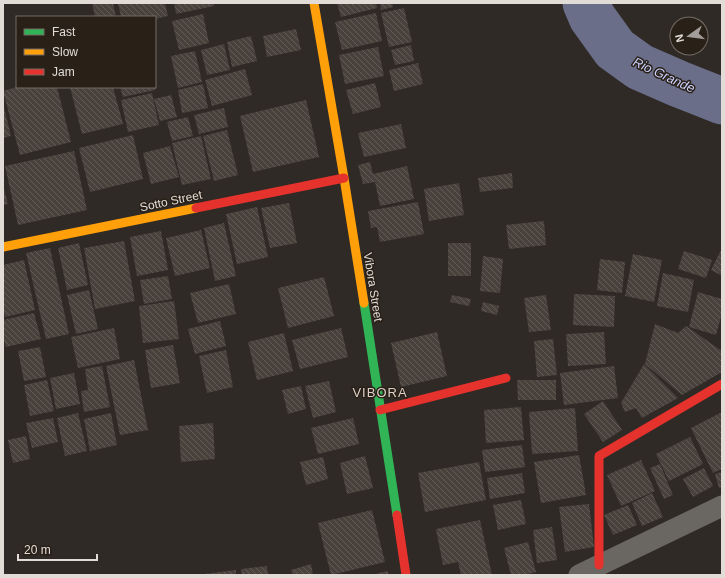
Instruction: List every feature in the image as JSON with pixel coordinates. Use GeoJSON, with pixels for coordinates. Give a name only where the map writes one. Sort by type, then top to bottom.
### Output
{"type":"FeatureCollection","features":[{"type":"Feature","properties":{"kind":"street","name":"Vibora Street"},"geometry":{"type":"LineString","coordinates":[[314,3],[344,178],[406,575]]}},
{"type":"Feature","properties":{"kind":"street","name":"Sotto Street"},"geometry":{"type":"LineString","coordinates":[[3,247],[344,178]]}},
{"type":"Feature","properties":{"kind":"street"},"geometry":{"type":"LineString","coordinates":[[380,410],[506,378]]}},
{"type":"Feature","properties":{"kind":"street"},"geometry":{"type":"LineString","coordinates":[[599,565],[599,456],[722,384]]}},
{"type":"Feature","properties":{"kind":"street"},"geometry":{"type":"LineString","coordinates":[[579,575],[722,506]]}},
{"type":"Feature","properties":{"kind":"building"},"geometry":{"type":"Polygon","coordinates":[[[92,3],[113,3],[116,16],[95,16],[92,3]]]}},
{"type":"Feature","properties":{"kind":"building"},"geometry":{"type":"Polygon","coordinates":[[[118,3],[165,3],[168,16],[156,19],[156,16],[121,16],[118,3]]]}},
{"type":"Feature","properties":{"kind":"building"},"geometry":{"type":"Polygon","coordinates":[[[174,3],[214,3],[214,6],[176,14],[174,3]]]}},
{"type":"Feature","properties":{"kind":"building"},"geometry":{"type":"Polygon","coordinates":[[[337,3],[376,3],[377,8],[341,17],[337,3]]]}},
{"type":"Feature","properties":{"kind":"building"},"geometry":{"type":"Polygon","coordinates":[[[380,3],[392,3],[393,7],[381,10],[380,3]]]}},
{"type":"Feature","properties":{"kind":"building"},"geometry":{"type":"Polygon","coordinates":[[[404,8],[412,42],[389,47],[381,13],[404,8]]]}},
{"type":"Feature","properties":{"kind":"building"},"geometry":{"type":"Polygon","coordinates":[[[376,13],[382,41],[342,50],[335,22],[376,13]]]}},
{"type":"Feature","properties":{"kind":"building"},"geometry":{"type":"Polygon","coordinates":[[[203,14],[209,43],[179,50],[172,21],[203,14]]]}},
{"type":"Feature","properties":{"kind":"building"},"geometry":{"type":"Polygon","coordinates":[[[296,29],[301,50],[267,57],[263,36],[296,29]]]}},
{"type":"Feature","properties":{"kind":"building"},"geometry":{"type":"Polygon","coordinates":[[[251,36],[257,61],[232,67],[227,42],[251,36]]]}},
{"type":"Feature","properties":{"kind":"building"},"geometry":{"type":"Polygon","coordinates":[[[224,44],[230,70],[207,75],[201,50],[224,44]]]}},
{"type":"Feature","properties":{"kind":"building"},"geometry":{"type":"Polygon","coordinates":[[[411,45],[414,61],[395,65],[391,50],[411,45]]]}},
{"type":"Feature","properties":{"kind":"building"},"geometry":{"type":"Polygon","coordinates":[[[378,47],[384,76],[345,84],[339,55],[378,47]]]}},
{"type":"Feature","properties":{"kind":"building"},"geometry":{"type":"Polygon","coordinates":[[[195,51],[202,82],[178,88],[171,56],[195,51]]]}},
{"type":"Feature","properties":{"kind":"building"},"geometry":{"type":"Polygon","coordinates":[[[418,63],[423,84],[394,91],[389,70],[418,63]]]}},
{"type":"Feature","properties":{"kind":"building"},"geometry":{"type":"Polygon","coordinates":[[[245,69],[252,95],[212,106],[205,80],[245,69]]]}},
{"type":"Feature","properties":{"kind":"building"},"geometry":{"type":"Polygon","coordinates":[[[375,83],[381,107],[353,114],[346,90],[375,83]]]}},
{"type":"Feature","properties":{"kind":"building"},"geometry":{"type":"Polygon","coordinates":[[[203,84],[208,108],[182,113],[178,90],[203,84]]]}},
{"type":"Feature","properties":{"kind":"building"},"geometry":{"type":"Polygon","coordinates":[[[16,87],[57,88],[71,142],[20,155],[3,91],[16,87]]]}},
{"type":"Feature","properties":{"kind":"building"},"geometry":{"type":"Polygon","coordinates":[[[70,88],[113,88],[123,124],[82,134],[70,88]]]}},
{"type":"Feature","properties":{"kind":"building"},"geometry":{"type":"Polygon","coordinates":[[[120,88],[155,88],[155,90],[123,97],[120,88]]]}},
{"type":"Feature","properties":{"kind":"building"},"geometry":{"type":"Polygon","coordinates":[[[152,93],[159,125],[128,132],[121,100],[152,93]]]}},
{"type":"Feature","properties":{"kind":"building"},"geometry":{"type":"Polygon","coordinates":[[[171,95],[177,117],[160,121],[154,99],[171,95]]]}},
{"type":"Feature","properties":{"kind":"building"},"geometry":{"type":"Polygon","coordinates":[[[306,100],[319,157],[253,172],[240,116],[306,100]]]}},
{"type":"Feature","properties":{"kind":"building"},"geometry":{"type":"Polygon","coordinates":[[[3,103],[11,136],[3,138],[3,103]]]}},
{"type":"Feature","properties":{"kind":"building"},"geometry":{"type":"Polygon","coordinates":[[[224,108],[228,127],[199,134],[194,115],[224,108]]]}},
{"type":"Feature","properties":{"kind":"building"},"geometry":{"type":"Polygon","coordinates":[[[188,117],[193,136],[172,141],[167,122],[188,117]]]}},
{"type":"Feature","properties":{"kind":"building"},"geometry":{"type":"Polygon","coordinates":[[[401,124],[406,148],[364,157],[358,133],[401,124]]]}},
{"type":"Feature","properties":{"kind":"building"},"geometry":{"type":"Polygon","coordinates":[[[227,130],[238,175],[214,181],[203,136],[227,130]]]}},
{"type":"Feature","properties":{"kind":"building"},"geometry":{"type":"Polygon","coordinates":[[[133,135],[143,179],[90,192],[79,148],[133,135]]]}},
{"type":"Feature","properties":{"kind":"building"},"geometry":{"type":"Polygon","coordinates":[[[201,136],[211,179],[182,185],[172,143],[201,136]]]}},
{"type":"Feature","properties":{"kind":"building"},"geometry":{"type":"Polygon","coordinates":[[[170,146],[179,177],[151,184],[143,153],[170,146]]]}},
{"type":"Feature","properties":{"kind":"building"},"geometry":{"type":"Polygon","coordinates":[[[74,151],[87,210],[18,225],[5,166],[74,151]]]}},
{"type":"Feature","properties":{"kind":"building"},"geometry":{"type":"Polygon","coordinates":[[[370,162],[373,174],[407,166],[414,199],[380,206],[375,182],[363,184],[358,165],[370,162]]]}},
{"type":"Feature","properties":{"kind":"building"},"geometry":{"type":"Polygon","coordinates":[[[512,173],[513,188],[480,192],[478,178],[512,173]]]}},
{"type":"Feature","properties":{"kind":"building"},"geometry":{"type":"Polygon","coordinates":[[[459,183],[464,215],[429,221],[424,189],[459,183]]]}},
{"type":"Feature","properties":{"kind":"building"},"geometry":{"type":"Polygon","coordinates":[[[3,185],[8,204],[3,205],[3,185]]]}},
{"type":"Feature","properties":{"kind":"building"},"geometry":{"type":"Polygon","coordinates":[[[418,202],[424,234],[380,242],[377,227],[371,228],[368,211],[418,202]]]}},
{"type":"Feature","properties":{"kind":"building"},"geometry":{"type":"Polygon","coordinates":[[[289,203],[297,243],[270,248],[261,208],[289,203]]]}},
{"type":"Feature","properties":{"kind":"building"},"geometry":{"type":"Polygon","coordinates":[[[257,207],[268,257],[237,264],[226,214],[257,207]]]}},
{"type":"Feature","properties":{"kind":"building"},"geometry":{"type":"Polygon","coordinates":[[[544,221],[546,245],[509,249],[506,225],[544,221]]]}},
{"type":"Feature","properties":{"kind":"building"},"geometry":{"type":"Polygon","coordinates":[[[224,223],[236,276],[215,281],[204,228],[224,223]]]}},
{"type":"Feature","properties":{"kind":"building"},"geometry":{"type":"Polygon","coordinates":[[[201,230],[210,268],[175,276],[166,238],[201,230]]]}},
{"type":"Feature","properties":{"kind":"building"},"geometry":{"type":"Polygon","coordinates":[[[161,231],[168,270],[137,276],[130,237],[161,231]]]}},
{"type":"Feature","properties":{"kind":"building"},"geometry":{"type":"Polygon","coordinates":[[[124,241],[135,301],[95,309],[84,248],[124,241]]]}},
{"type":"Feature","properties":{"kind":"building"},"geometry":{"type":"Polygon","coordinates":[[[79,243],[88,285],[67,290],[58,248],[79,243]]]}},
{"type":"Feature","properties":{"kind":"building"},"geometry":{"type":"Polygon","coordinates":[[[448,243],[471,243],[471,276],[448,276],[448,243]]]}},
{"type":"Feature","properties":{"kind":"building"},"geometry":{"type":"Polygon","coordinates":[[[50,248],[69,334],[46,339],[26,253],[50,248]]]}},
{"type":"Feature","properties":{"kind":"building"},"geometry":{"type":"Polygon","coordinates":[[[722,248],[722,276],[711,270],[722,248]]]}},
{"type":"Feature","properties":{"kind":"building"},"geometry":{"type":"Polygon","coordinates":[[[684,251],[712,260],[706,278],[678,269],[684,251]]]}},
{"type":"Feature","properties":{"kind":"building"},"geometry":{"type":"Polygon","coordinates":[[[633,254],[662,260],[654,302],[625,296],[633,254]]]}},
{"type":"Feature","properties":{"kind":"building"},"geometry":{"type":"Polygon","coordinates":[[[483,256],[503,259],[500,293],[480,291],[483,256]]]}},
{"type":"Feature","properties":{"kind":"building"},"geometry":{"type":"Polygon","coordinates":[[[600,259],[625,262],[622,293],[597,290],[600,259]]]}},
{"type":"Feature","properties":{"kind":"building"},"geometry":{"type":"Polygon","coordinates":[[[24,260],[35,310],[5,317],[3,308],[3,265],[24,260]]]}},
{"type":"Feature","properties":{"kind":"building"},"geometry":{"type":"Polygon","coordinates":[[[663,273],[694,280],[688,312],[657,306],[663,273]]]}},
{"type":"Feature","properties":{"kind":"building"},"geometry":{"type":"Polygon","coordinates":[[[168,276],[172,299],[144,304],[140,280],[168,276]]]}},
{"type":"Feature","properties":{"kind":"building"},"geometry":{"type":"Polygon","coordinates":[[[324,277],[334,316],[288,328],[278,288],[324,277]]]}},
{"type":"Feature","properties":{"kind":"building"},"geometry":{"type":"Polygon","coordinates":[[[229,284],[236,314],[198,323],[190,293],[229,284]]]}},
{"type":"Feature","properties":{"kind":"building"},"geometry":{"type":"Polygon","coordinates":[[[89,290],[98,329],[76,334],[67,295],[89,290]]]}},
{"type":"Feature","properties":{"kind":"building"},"geometry":{"type":"Polygon","coordinates":[[[698,292],[722,299],[722,313],[716,335],[689,327],[698,292]]]}},
{"type":"Feature","properties":{"kind":"building"},"geometry":{"type":"Polygon","coordinates":[[[574,294],[615,296],[614,327],[573,325],[574,294]]]}},
{"type":"Feature","properties":{"kind":"building"},"geometry":{"type":"Polygon","coordinates":[[[452,295],[471,299],[469,306],[450,302],[452,295]]]}},
{"type":"Feature","properties":{"kind":"building"},"geometry":{"type":"Polygon","coordinates":[[[546,295],[551,330],[529,332],[524,298],[546,295]]]}},
{"type":"Feature","properties":{"kind":"building"},"geometry":{"type":"Polygon","coordinates":[[[174,301],[179,339],[143,343],[139,306],[174,301]]]}},
{"type":"Feature","properties":{"kind":"building"},"geometry":{"type":"Polygon","coordinates":[[[483,302],[499,306],[497,315],[481,311],[483,302]]]}},
{"type":"Feature","properties":{"kind":"building"},"geometry":{"type":"Polygon","coordinates":[[[34,313],[41,339],[6,347],[3,337],[3,320],[34,313]]]}},
{"type":"Feature","properties":{"kind":"building"},"geometry":{"type":"Polygon","coordinates":[[[220,321],[226,346],[195,354],[188,329],[220,321]]]}},
{"type":"Feature","properties":{"kind":"building"},"geometry":{"type":"Polygon","coordinates":[[[655,324],[678,333],[686,326],[722,351],[722,372],[682,395],[645,364],[655,324]]]}},
{"type":"Feature","properties":{"kind":"building"},"geometry":{"type":"Polygon","coordinates":[[[114,328],[120,359],[78,368],[71,337],[114,328]]]}},
{"type":"Feature","properties":{"kind":"building"},"geometry":{"type":"Polygon","coordinates":[[[341,328],[348,357],[300,369],[292,340],[341,328]]]}},
{"type":"Feature","properties":{"kind":"building"},"geometry":{"type":"Polygon","coordinates":[[[437,332],[447,376],[401,387],[391,343],[437,332]]]}},
{"type":"Feature","properties":{"kind":"building"},"geometry":{"type":"Polygon","coordinates":[[[604,332],[606,364],[568,366],[566,334],[604,332]]]}},
{"type":"Feature","properties":{"kind":"building"},"geometry":{"type":"Polygon","coordinates":[[[284,333],[293,371],[257,380],[248,342],[284,333]]]}},
{"type":"Feature","properties":{"kind":"building"},"geometry":{"type":"Polygon","coordinates":[[[553,339],[557,375],[537,377],[534,341],[553,339]]]}},
{"type":"Feature","properties":{"kind":"building"},"geometry":{"type":"Polygon","coordinates":[[[173,345],[180,383],[151,388],[145,350],[173,345]]]}},
{"type":"Feature","properties":{"kind":"building"},"geometry":{"type":"Polygon","coordinates":[[[40,347],[46,377],[24,381],[18,351],[40,347]]]}},
{"type":"Feature","properties":{"kind":"building"},"geometry":{"type":"Polygon","coordinates":[[[226,350],[233,387],[207,393],[199,356],[226,350]]]}},
{"type":"Feature","properties":{"kind":"building"},"geometry":{"type":"Polygon","coordinates":[[[134,360],[148,430],[120,435],[106,366],[134,360]]]}},
{"type":"Feature","properties":{"kind":"building"},"geometry":{"type":"Polygon","coordinates":[[[644,364],[678,398],[642,418],[636,408],[625,412],[621,403],[644,364]]]}},
{"type":"Feature","properties":{"kind":"building"},"geometry":{"type":"Polygon","coordinates":[[[102,366],[110,407],[84,412],[81,391],[88,390],[85,369],[102,366]]]}},
{"type":"Feature","properties":{"kind":"building"},"geometry":{"type":"Polygon","coordinates":[[[614,366],[618,398],[564,405],[560,373],[614,366]]]}},
{"type":"Feature","properties":{"kind":"building"},"geometry":{"type":"Polygon","coordinates":[[[74,373],[80,404],[56,409],[50,378],[74,373]]]}},
{"type":"Feature","properties":{"kind":"building"},"geometry":{"type":"Polygon","coordinates":[[[47,380],[54,411],[30,416],[24,385],[47,380]]]}},
{"type":"Feature","properties":{"kind":"building"},"geometry":{"type":"Polygon","coordinates":[[[517,380],[556,380],[556,400],[518,400],[517,380]]]}},
{"type":"Feature","properties":{"kind":"building"},"geometry":{"type":"Polygon","coordinates":[[[329,381],[336,412],[313,418],[305,386],[329,381]]]}},
{"type":"Feature","properties":{"kind":"building"},"geometry":{"type":"Polygon","coordinates":[[[301,386],[306,409],[288,414],[282,390],[301,386]]]}},
{"type":"Feature","properties":{"kind":"building"},"geometry":{"type":"Polygon","coordinates":[[[603,401],[622,430],[603,442],[584,414],[603,401]]]}},
{"type":"Feature","properties":{"kind":"building"},"geometry":{"type":"Polygon","coordinates":[[[521,407],[524,440],[486,443],[484,410],[521,407]]]}},
{"type":"Feature","properties":{"kind":"building"},"geometry":{"type":"Polygon","coordinates":[[[575,408],[578,451],[532,454],[529,412],[575,408]]]}},
{"type":"Feature","properties":{"kind":"building"},"geometry":{"type":"Polygon","coordinates":[[[722,412],[722,469],[713,473],[691,428],[722,412]]]}},
{"type":"Feature","properties":{"kind":"building"},"geometry":{"type":"Polygon","coordinates":[[[78,413],[87,451],[65,456],[57,418],[78,413]]]}},
{"type":"Feature","properties":{"kind":"building"},"geometry":{"type":"Polygon","coordinates":[[[111,413],[117,445],[90,451],[84,419],[111,413]]]}},
{"type":"Feature","properties":{"kind":"building"},"geometry":{"type":"Polygon","coordinates":[[[53,418],[58,442],[32,448],[26,423],[53,418]]]}},
{"type":"Feature","properties":{"kind":"building"},"geometry":{"type":"Polygon","coordinates":[[[353,418],[359,444],[318,454],[311,428],[353,418]]]}},
{"type":"Feature","properties":{"kind":"building"},"geometry":{"type":"Polygon","coordinates":[[[213,423],[215,459],[181,462],[179,426],[213,423]]]}},
{"type":"Feature","properties":{"kind":"building"},"geometry":{"type":"Polygon","coordinates":[[[26,436],[30,459],[13,463],[8,440],[26,436]]]}},
{"type":"Feature","properties":{"kind":"building"},"geometry":{"type":"Polygon","coordinates":[[[690,437],[703,464],[669,481],[656,454],[690,437]]]}},
{"type":"Feature","properties":{"kind":"building"},"geometry":{"type":"Polygon","coordinates":[[[522,445],[525,467],[485,472],[482,450],[522,445]]]}},
{"type":"Feature","properties":{"kind":"building"},"geometry":{"type":"Polygon","coordinates":[[[579,455],[586,495],[541,503],[534,462],[579,455]]]}},
{"type":"Feature","properties":{"kind":"building"},"geometry":{"type":"Polygon","coordinates":[[[365,456],[373,488],[347,494],[340,463],[365,456]]]}},
{"type":"Feature","properties":{"kind":"building"},"geometry":{"type":"Polygon","coordinates":[[[323,457],[328,479],[306,485],[300,462],[323,457]]]}},
{"type":"Feature","properties":{"kind":"building"},"geometry":{"type":"Polygon","coordinates":[[[641,460],[655,491],[621,506],[607,475],[641,460]]]}},
{"type":"Feature","properties":{"kind":"building"},"geometry":{"type":"Polygon","coordinates":[[[479,462],[486,500],[425,512],[418,473],[479,462]]]}},
{"type":"Feature","properties":{"kind":"building"},"geometry":{"type":"Polygon","coordinates":[[[660,464],[673,495],[664,499],[650,468],[660,464]]]}},
{"type":"Feature","properties":{"kind":"building"},"geometry":{"type":"Polygon","coordinates":[[[704,468],[713,486],[693,497],[683,479],[704,468]]]}},
{"type":"Feature","properties":{"kind":"building"},"geometry":{"type":"Polygon","coordinates":[[[722,472],[722,487],[719,488],[715,474],[722,472]]]}},
{"type":"Feature","properties":{"kind":"building"},"geometry":{"type":"Polygon","coordinates":[[[522,473],[525,493],[490,499],[487,478],[522,473]]]}},
{"type":"Feature","properties":{"kind":"building"},"geometry":{"type":"Polygon","coordinates":[[[652,493],[663,517],[642,526],[632,503],[652,493]]]}},
{"type":"Feature","properties":{"kind":"building"},"geometry":{"type":"Polygon","coordinates":[[[521,500],[526,524],[498,530],[493,505],[521,500]]]}},
{"type":"Feature","properties":{"kind":"building"},"geometry":{"type":"Polygon","coordinates":[[[589,504],[594,547],[565,552],[559,507],[589,504]]]}},
{"type":"Feature","properties":{"kind":"building"},"geometry":{"type":"Polygon","coordinates":[[[628,505],[637,525],[613,535],[604,515],[628,505]]]}},
{"type":"Feature","properties":{"kind":"building"},"geometry":{"type":"Polygon","coordinates":[[[372,510],[385,562],[331,575],[318,523],[372,510]]]}},
{"type":"Feature","properties":{"kind":"building"},"geometry":{"type":"Polygon","coordinates":[[[480,520],[492,575],[461,575],[458,562],[443,565],[436,529],[480,520]]]}},
{"type":"Feature","properties":{"kind":"building"},"geometry":{"type":"Polygon","coordinates":[[[552,527],[557,560],[537,563],[533,530],[552,527]]]}},
{"type":"Feature","properties":{"kind":"building"},"geometry":{"type":"Polygon","coordinates":[[[528,542],[536,572],[524,575],[511,575],[504,548],[528,542]]]}},
{"type":"Feature","properties":{"kind":"building"},"geometry":{"type":"Polygon","coordinates":[[[311,564],[313,575],[293,575],[291,570],[311,564]]]}},
{"type":"Feature","properties":{"kind":"building"},"geometry":{"type":"Polygon","coordinates":[[[267,566],[268,575],[242,575],[241,569],[267,566]]]}},
{"type":"Feature","properties":{"kind":"building"},"geometry":{"type":"Polygon","coordinates":[[[236,570],[236,575],[204,574],[236,570]]]}},
{"type":"Feature","properties":{"kind":"building"},"geometry":{"type":"Polygon","coordinates":[[[388,571],[388,575],[375,575],[375,574],[388,571]]]}},
{"type":"Feature","properties":{"kind":"waterway","name":"Rio Grande"},"geometry":{"type":"LineString","coordinates":[[586,3],[592,17],[615,49],[640,67],[722,101]]}},
{"type":"Feature","properties":{"kind":"traffic: fast"},"geometry":{"type":"LineString","coordinates":[[364,303],[397,515]]}},
{"type":"Feature","properties":{"kind":"traffic: slow"},"geometry":{"type":"LineString","coordinates":[[314,3],[364,303]]}},
{"type":"Feature","properties":{"kind":"traffic: slow"},"geometry":{"type":"LineString","coordinates":[[3,247],[196,208]]}},
{"type":"Feature","properties":{"kind":"traffic: jam"},"geometry":{"type":"LineString","coordinates":[[196,208],[344,178]]}},
{"type":"Feature","properties":{"kind":"traffic: jam"},"geometry":{"type":"LineString","coordinates":[[380,410],[506,378]]}},
{"type":"Feature","properties":{"kind":"traffic: jam"},"geometry":{"type":"LineString","coordinates":[[599,565],[599,456],[722,384]]}},
{"type":"Feature","properties":{"kind":"traffic: jam"},"geometry":{"type":"LineString","coordinates":[[397,515],[406,575]]}},
{"type":"Feature","properties":{"kind":"district","name":"VIBORA"},"geometry":{"type":"Point","coordinates":[380,392]}}]}
